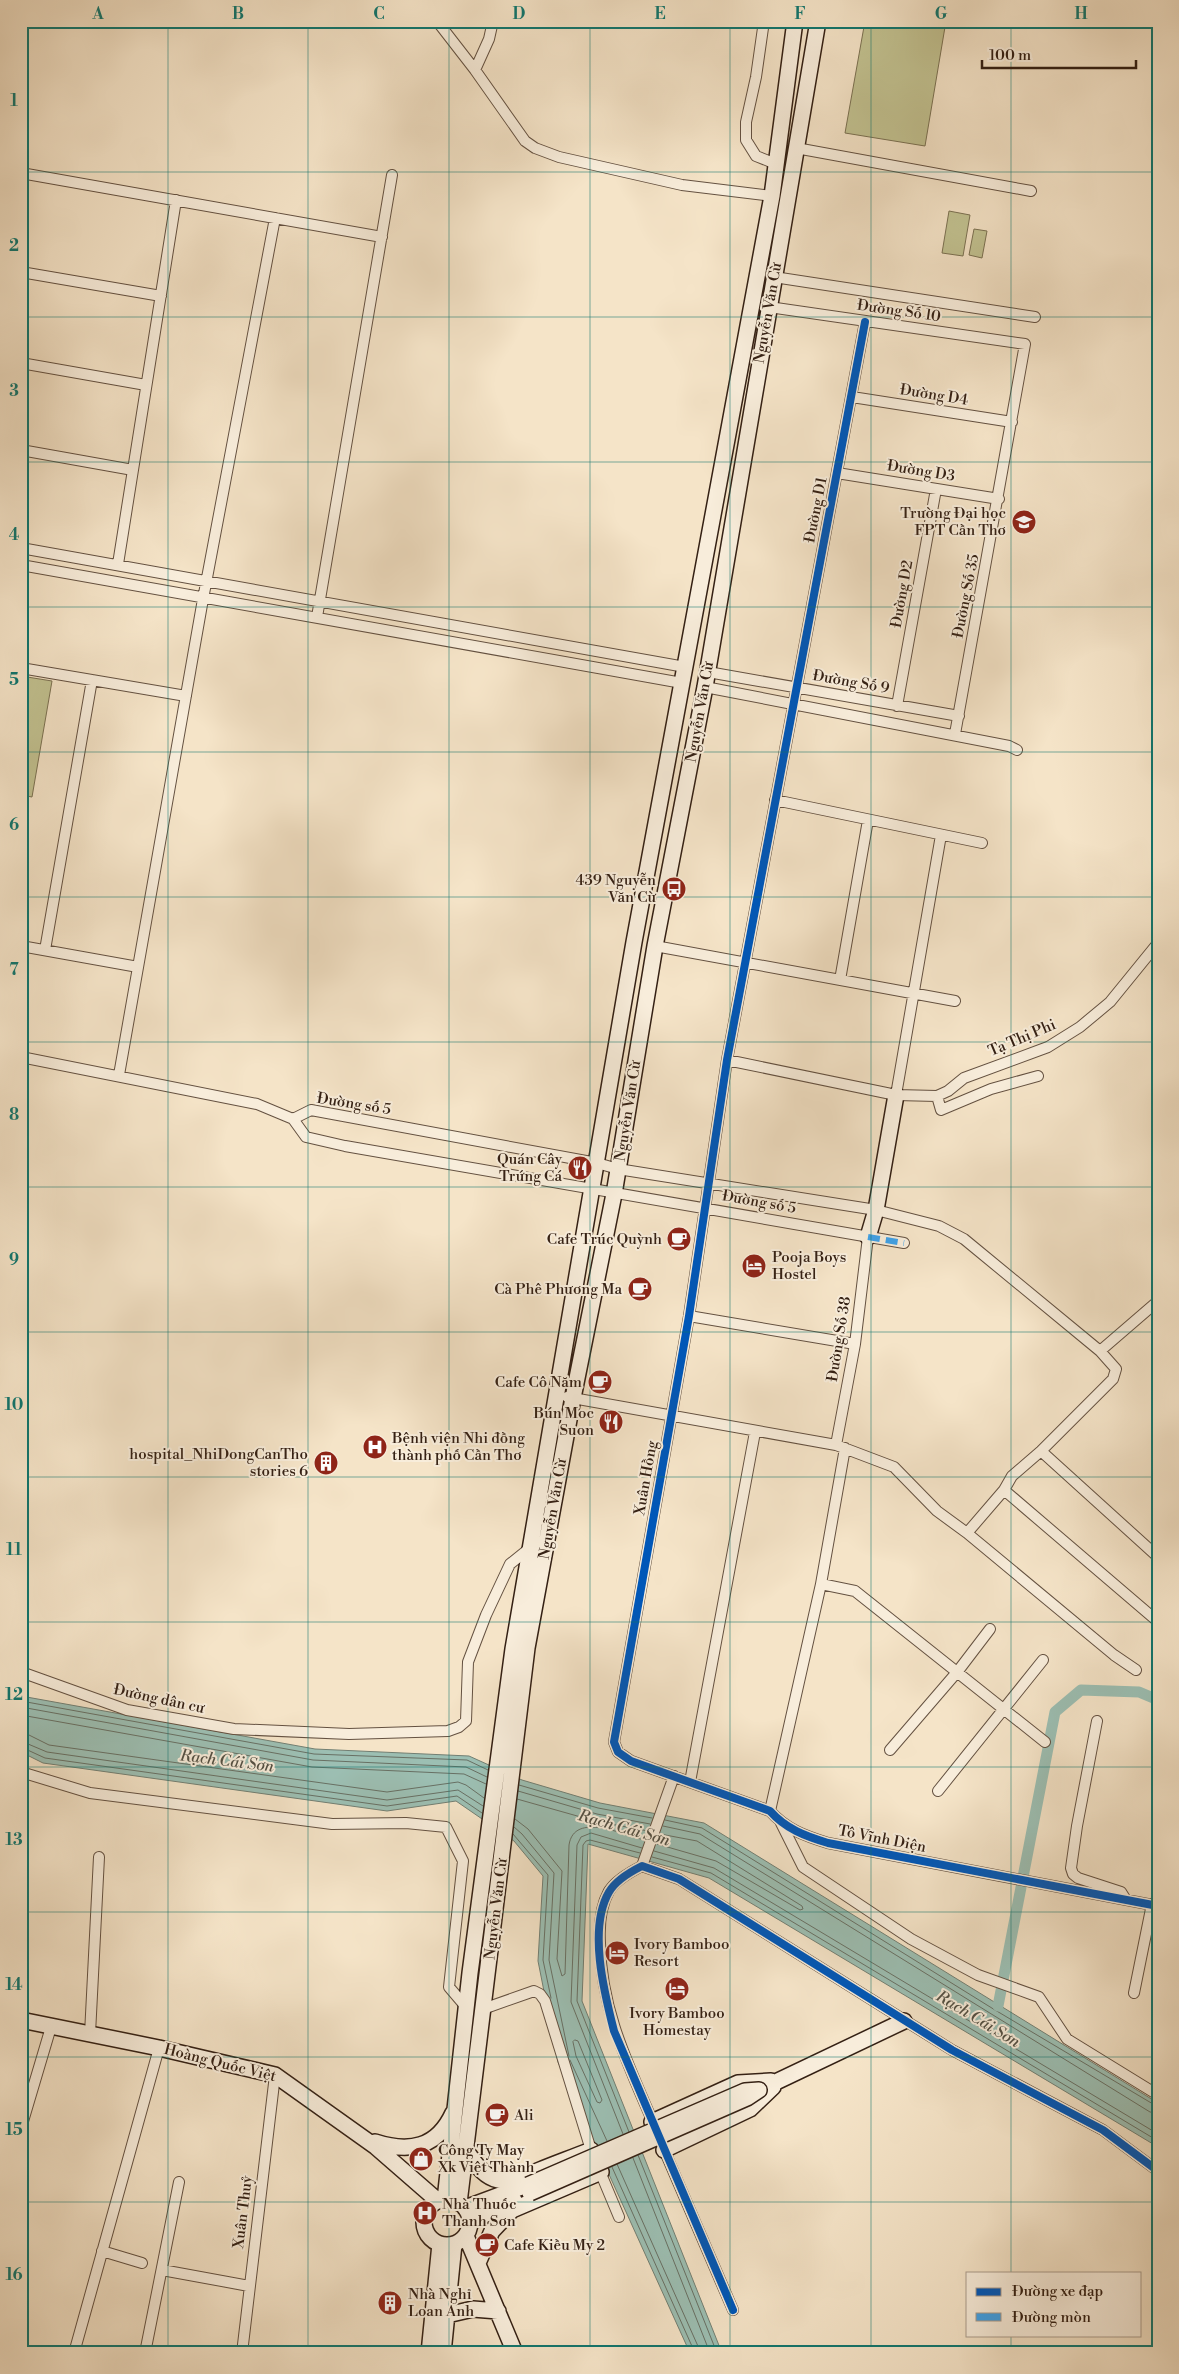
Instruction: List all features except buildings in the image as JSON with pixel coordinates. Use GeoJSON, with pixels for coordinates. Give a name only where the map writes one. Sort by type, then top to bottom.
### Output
{"type":"FeatureCollection","features":[{"type":"Feature","properties":{"kind":"main road","name":"Nguyễn Văn Cừ"},"geometry":{"type":"LineString","coordinates":[[443,2353],[455,2220],[455,2107],[470,1973],[520,1648],[614,1194],[656,946],[708,672],[818,21]]}},
{"type":"Feature","properties":{"kind":"main road","name":"Nguyễn Văn Cừ"},"geometry":{"type":"LineString","coordinates":[[429,2353],[455,2220],[466,2150],[488,1974],[530,1548],[634,942],[772,196],[795,22]]}},
{"type":"Feature","properties":{"kind":"main road"},"geometry":{"type":"LineString","coordinates":[[752,305],[769,307]]}},
{"type":"Feature","properties":{"kind":"main road"},"geometry":{"type":"LineString","coordinates":[[685,667],[708,672]]}},
{"type":"Feature","properties":{"kind":"main road"},"geometry":{"type":"LineString","coordinates":[[682,683],[705,687]]}},
{"type":"Feature","properties":{"kind":"main road"},"geometry":{"type":"LineString","coordinates":[[634,942],[656,946]]}},
{"type":"Feature","properties":{"kind":"main road"},"geometry":{"type":"LineString","coordinates":[[868,1238],[876,1210],[896,1095]]}},
{"type":"Feature","properties":{"kind":"main road","name":"Hoàng Quốc Việt"},"geometry":{"type":"LineString","coordinates":[[21,2020],[160,2048],[275,2075],[364,2138],[455,2220],[478,2263],[515,2353]]}},
{"type":"Feature","properties":{"kind":"main road"},"geometry":{"type":"LineString","coordinates":[[455,2220],[529,2189],[745,2091],[759,2090],[904,2021]]}},
{"type":"Feature","properties":{"kind":"main road"},"geometry":{"type":"LineString","coordinates":[[652,2122],[738,2083],[780,2080]]}},
{"type":"Feature","properties":{"kind":"main road"},"geometry":{"type":"LineString","coordinates":[[664,2150],[750,2109],[780,2080]]}},
{"type":"Feature","properties":{"kind":"main road"},"geometry":{"type":"LineString","coordinates":[[364,2138],[393,2148],[414,2148],[434,2139],[450,2120],[455,2107]]}},
{"type":"Feature","properties":{"kind":"main road"},"geometry":{"type":"LineString","coordinates":[[466,2150],[480,2171],[495,2180],[511,2182],[591,2150]]}},
{"type":"Feature","properties":{"kind":"main road"},"geometry":{"type":"LineString","coordinates":[[478,2263],[492,2231],[505,2215],[512,2210],[601,2172]]}},
{"type":"Feature","properties":{"kind":"main road"},"geometry":{"type":"LineString","coordinates":[[447,2315],[473,2309],[498,2311]]}},
{"type":"Feature","properties":{"kind":"street"},"geometry":{"type":"LineString","coordinates":[[437,21],[475,70],[525,141],[543,152],[682,185],[772,196]]}},
{"type":"Feature","properties":{"kind":"street"},"geometry":{"type":"LineString","coordinates":[[475,70],[487,45],[493,21]]}},
{"type":"Feature","properties":{"kind":"street"},"geometry":{"type":"LineString","coordinates":[[764,21],[756,77],[746,122],[746,140],[756,156],[776,164]]}},
{"type":"Feature","properties":{"kind":"street"},"geometry":{"type":"LineString","coordinates":[[796,148],[1031,191]]}},
{"type":"Feature","properties":{"kind":"street"},"geometry":{"type":"LineString","coordinates":[[21,173],[382,237]]}},
{"type":"Feature","properties":{"kind":"street"},"geometry":{"type":"LineString","coordinates":[[317,617],[392,175]]}},
{"type":"Feature","properties":{"kind":"street"},"geometry":{"type":"LineString","coordinates":[[118,564],[176,200]]}},
{"type":"Feature","properties":{"kind":"street"},"geometry":{"type":"LineString","coordinates":[[120,1075],[206,581],[275,218]]}},
{"type":"Feature","properties":{"kind":"street"},"geometry":{"type":"LineString","coordinates":[[21,272],[161,296]]}},
{"type":"Feature","properties":{"kind":"street"},"geometry":{"type":"LineString","coordinates":[[774,277],[1035,317]]}},
{"type":"Feature","properties":{"kind":"street","name":"Đường Số 10"},"geometry":{"type":"LineString","coordinates":[[769,307],[1026,344]]}},
{"type":"Feature","properties":{"kind":"street","name":"Đường D1"},"geometry":{"type":"LineString","coordinates":[[746,963],[795,687],[865,322]]}},
{"type":"Feature","properties":{"kind":"street","name":"Đường Số 35"},"geometry":{"type":"LineString","coordinates":[[956,734],[1026,344]]}},
{"type":"Feature","properties":{"kind":"street"},"geometry":{"type":"LineString","coordinates":[[21,363],[146,385]]}},
{"type":"Feature","properties":{"kind":"street","name":"Đường D4"},"geometry":{"type":"LineString","coordinates":[[852,397],[1012,422]]}},
{"type":"Feature","properties":{"kind":"street"},"geometry":{"type":"LineString","coordinates":[[21,450],[133,470]]}},
{"type":"Feature","properties":{"kind":"street","name":"Đường D3"},"geometry":{"type":"LineString","coordinates":[[837,472],[999,499]]}},
{"type":"Feature","properties":{"kind":"street","name":"Đường D2"},"geometry":{"type":"LineString","coordinates":[[898,706],[936,489]]}},
{"type":"Feature","properties":{"kind":"street"},"geometry":{"type":"LineString","coordinates":[[21,548],[685,667]]}},
{"type":"Feature","properties":{"kind":"street"},"geometry":{"type":"LineString","coordinates":[[21,565],[682,683]]}},
{"type":"Feature","properties":{"kind":"street"},"geometry":{"type":"LineString","coordinates":[[21,668],[186,696]]}},
{"type":"Feature","properties":{"kind":"street","name":"Đường Số 9"},"geometry":{"type":"LineString","coordinates":[[708,672],[959,716]]}},
{"type":"Feature","properties":{"kind":"street"},"geometry":{"type":"LineString","coordinates":[[45,950],[92,680]]}},
{"type":"Feature","properties":{"kind":"street"},"geometry":{"type":"LineString","coordinates":[[705,687],[956,734],[1009,746],[1017,750]]}},
{"type":"Feature","properties":{"kind":"street"},"geometry":{"type":"LineString","coordinates":[[775,800],[982,844]]}},
{"type":"Feature","properties":{"kind":"street"},"geometry":{"type":"LineString","coordinates":[[840,980],[868,820]]}},
{"type":"Feature","properties":{"kind":"street"},"geometry":{"type":"LineString","coordinates":[[896,1095],[941,835]]}},
{"type":"Feature","properties":{"kind":"street","name":"Tạ Thị Phi"},"geometry":{"type":"LineString","coordinates":[[937,1096],[948,1092],[964,1078],[1048,1047],[1080,1027],[1110,1002],[1158,944]]}},
{"type":"Feature","properties":{"kind":"street"},"geometry":{"type":"LineString","coordinates":[[21,946],[138,967]]}},
{"type":"Feature","properties":{"kind":"street"},"geometry":{"type":"LineString","coordinates":[[656,946],[955,1001]]}},
{"type":"Feature","properties":{"kind":"street","name":"Xuân Hồng"},"geometry":{"type":"LineString","coordinates":[[618,1752],[614,1742],[689,1316],[727,1060],[746,963]]}},
{"type":"Feature","properties":{"kind":"street"},"geometry":{"type":"LineString","coordinates":[[21,1057],[120,1075],[257,1104],[293,1119]]}},
{"type":"Feature","properties":{"kind":"street"},"geometry":{"type":"LineString","coordinates":[[727,1060],[896,1095],[937,1096],[941,1110],[991,1089],[1038,1076]]}},
{"type":"Feature","properties":{"kind":"street","name":"Đường số 5"},"geometry":{"type":"LineString","coordinates":[[904,1244],[345,1146],[306,1137],[293,1119],[311,1110],[597,1163],[618,1169],[876,1210],[926,1221],[964,1239],[1100,1351],[1113,1365],[1116,1374],[1041,1451]]}},
{"type":"Feature","properties":{"kind":"street","name":"Đường Số 38"},"geometry":{"type":"LineString","coordinates":[[770,1811],[821,1584],[868,1238]]}},
{"type":"Feature","properties":{"kind":"street"},"geometry":{"type":"LineString","coordinates":[[1100,1351],[1158,1301]]}},
{"type":"Feature","properties":{"kind":"street"},"geometry":{"type":"LineString","coordinates":[[689,1316],[855,1344]]}},
{"type":"Feature","properties":{"kind":"street"},"geometry":{"type":"LineString","coordinates":[[556,1396],[840,1447],[894,1468],[937,1511],[967,1533],[1114,1655],[1136,1670]]}},
{"type":"Feature","properties":{"kind":"street"},"geometry":{"type":"LineString","coordinates":[[690,1782],[755,1432]]}},
{"type":"Feature","properties":{"kind":"street"},"geometry":{"type":"LineString","coordinates":[[967,1533],[1004,1490],[1012,1476],[1041,1451],[1158,1557]]}},
{"type":"Feature","properties":{"kind":"street"},"geometry":{"type":"LineString","coordinates":[[1004,1490],[1156,1620]]}},
{"type":"Feature","properties":{"kind":"street","name":"Đường dân cư"},"geometry":{"type":"LineString","coordinates":[[21,1672],[127,1710],[234,1729],[349,1734],[448,1731],[459,1728],[466,1721],[468,1662],[486,1615],[510,1564],[530,1548]]}},
{"type":"Feature","properties":{"kind":"street"},"geometry":{"type":"LineString","coordinates":[[821,1584],[855,1590],[1045,1742]]}},
{"type":"Feature","properties":{"kind":"street"},"geometry":{"type":"LineString","coordinates":[[890,1750],[958,1671],[990,1629]]}},
{"type":"Feature","properties":{"kind":"street"},"geometry":{"type":"LineString","coordinates":[[938,1791],[1043,1660]]}},
{"type":"Feature","properties":{"kind":"street"},"geometry":{"type":"LineString","coordinates":[[1097,1721],[1071,1868],[1073,1874],[1078,1878],[1121,1892],[1126,1900]]}},
{"type":"Feature","properties":{"kind":"street","name":"Tô Vĩnh Diện"},"geometry":{"type":"LineString","coordinates":[[618,1752],[631,1761],[770,1811],[781,1823],[803,1835],[828,1843],[1155,1905]]}},
{"type":"Feature","properties":{"kind":"street"},"geometry":{"type":"LineString","coordinates":[[21,1772],[90,1793],[332,1824],[406,1823],[446,1827],[463,1861],[449,1987],[466,2007]]}},
{"type":"Feature","properties":{"kind":"street"},"geometry":{"type":"LineString","coordinates":[[674,1776],[642,1866],[620,1879],[609,1891],[599,1919],[600,1954],[606,1998],[614,2031],[733,2310]]}},
{"type":"Feature","properties":{"kind":"street"},"geometry":{"type":"LineString","coordinates":[[781,1823],[803,1867],[911,1939],[981,1976],[1039,1997],[1067,2039],[1158,2095]]}},
{"type":"Feature","properties":{"kind":"street"},"geometry":{"type":"LineString","coordinates":[[90,2034],[99,1857]]}},
{"type":"Feature","properties":{"kind":"street"},"geometry":{"type":"LineString","coordinates":[[642,1866],[680,1879],[952,2050],[1103,2130],[1158,2171]]}},
{"type":"Feature","properties":{"kind":"street"},"geometry":{"type":"LineString","coordinates":[[1134,1993],[1155,1905]]}},
{"type":"Feature","properties":{"kind":"street"},"geometry":{"type":"LineString","coordinates":[[483,2009],[534,1991],[540,1994],[545,2001],[591,2150],[619,2217]]}},
{"type":"Feature","properties":{"kind":"street"},"geometry":{"type":"LineString","coordinates":[[21,2128],[51,2027]]}},
{"type":"Feature","properties":{"kind":"street"},"geometry":{"type":"LineString","coordinates":[[74,2353],[160,2048]]}},
{"type":"Feature","properties":{"kind":"street","name":"Xuân Thuỷ"},"geometry":{"type":"LineString","coordinates":[[242,2353],[275,2075]]}},
{"type":"Feature","properties":{"kind":"street"},"geometry":{"type":"LineString","coordinates":[[145,2353],[179,2182]]}},
{"type":"Feature","properties":{"kind":"street"},"geometry":{"type":"LineString","coordinates":[[102,2251],[142,2263]]}},
{"type":"Feature","properties":{"kind":"street"},"geometry":{"type":"LineString","coordinates":[[162,2270],[249,2286]]}},
{"type":"Feature","properties":{"kind":"green space"},"geometry":{"type":"Polygon","coordinates":[[[865,21],[946,21],[925,146],[845,133],[865,21]]]}},
{"type":"Feature","properties":{"kind":"green space"},"geometry":{"type":"Polygon","coordinates":[[[949,211],[970,215],[963,256],[942,253],[949,211]]]}},
{"type":"Feature","properties":{"kind":"green space"},"geometry":{"type":"Polygon","coordinates":[[[974,229],[987,231],[982,258],[969,255],[974,229]]]}},
{"type":"Feature","properties":{"kind":"green space"},"geometry":{"type":"Polygon","coordinates":[[[21,676],[52,681],[32,797],[21,795],[21,676]]]}},
{"type":"Feature","properties":{"kind":"water","name":"Rạch Cái Sơn"},"geometry":{"type":"Polygon","coordinates":[[[21,1696],[315,1749],[469,1756],[522,1780],[600,1803],[704,1823],[1158,2103],[1158,2147],[709,1878],[588,1844],[582,2001],[722,2353],[690,2353],[558,2062],[538,1961],[543,1876],[514,1841],[456,1801],[387,1811],[43,1763],[21,1752],[21,1696]]]}},
{"type":"Feature","properties":{"kind":"waterway"},"geometry":{"type":"LineString","coordinates":[[998,2006],[1055,1712],[1081,1690],[1139,1692],[1158,1700]]}},
{"type":"Feature","properties":{"kind":"marked path"},"geometry":{"type":"LineString","coordinates":[[868,1237],[904,1243]]}},
{"type":"Feature","properties":{"kind":"cycle path"},"geometry":{"type":"LineString","coordinates":[[865,322],[727,1060],[689,1316],[614,1742],[618,1752],[631,1761],[770,1811],[783,1823],[811,1838],[828,1843],[1158,1906]]}},
{"type":"Feature","properties":{"kind":"cycle path"},"geometry":{"type":"LineString","coordinates":[[733,2310],[614,2031],[602,1979],[599,1942],[603,1907],[609,1892],[615,1884],[642,1866],[679,1879],[952,2050],[1103,2130],[1158,2171]]}},
{"type":"Feature","properties":{"kind":"place","name":"Trường Đại học FPT Cần Thơ"},"geometry":{"type":"Point","coordinates":[1024,522]}},
{"type":"Feature","properties":{"kind":"place","name":"439 Nguyễn Văn Cừ"},"geometry":{"type":"Point","coordinates":[674,889]}},
{"type":"Feature","properties":{"kind":"place","name":"Quán Cây Trứng Cá"},"geometry":{"type":"Point","coordinates":[580,1168]}},
{"type":"Feature","properties":{"kind":"place","name":"Cafe Trúc Quỳnh"},"geometry":{"type":"Point","coordinates":[679,1239]}},
{"type":"Feature","properties":{"kind":"place","name":"Pooja Boys Hostel"},"geometry":{"type":"Point","coordinates":[754,1266]}},
{"type":"Feature","properties":{"kind":"place","name":"Cà Phê Phương Ma"},"geometry":{"type":"Point","coordinates":[640,1289]}},
{"type":"Feature","properties":{"kind":"place","name":"Cafe Cô Năm"},"geometry":{"type":"Point","coordinates":[600,1382]}},
{"type":"Feature","properties":{"kind":"place","name":"Bún Moc Suon"},"geometry":{"type":"Point","coordinates":[611,1422]}},
{"type":"Feature","properties":{"kind":"place","name":"Bệnh viện Nhi đồng thành phố Cần Thơ"},"geometry":{"type":"Point","coordinates":[375,1447]}},
{"type":"Feature","properties":{"kind":"place","name":"hospital_NhiDongCanTho stories 6"},"geometry":{"type":"Point","coordinates":[326,1463]}},
{"type":"Feature","properties":{"kind":"place","name":"Ivory Bamboo Resort"},"geometry":{"type":"Point","coordinates":[617,1953]}},
{"type":"Feature","properties":{"kind":"place","name":"Ivory Bamboo Homestay"},"geometry":{"type":"Point","coordinates":[677,1989]}},
{"type":"Feature","properties":{"kind":"place","name":"Ali"},"geometry":{"type":"Point","coordinates":[497,2115]}},
{"type":"Feature","properties":{"kind":"place","name":"Công Ty May Xk Việt Thành"},"geometry":{"type":"Point","coordinates":[421,2159]}},
{"type":"Feature","properties":{"kind":"place","name":"Nhà Thuốc Thanh Sơn"},"geometry":{"type":"Point","coordinates":[425,2213]}},
{"type":"Feature","properties":{"kind":"place","name":"Cafe Kiều My 2"},"geometry":{"type":"Point","coordinates":[487,2245]}},
{"type":"Feature","properties":{"kind":"place","name":"Nhà Nghỉ Loan Anh"},"geometry":{"type":"Point","coordinates":[390,2303]}}]}
